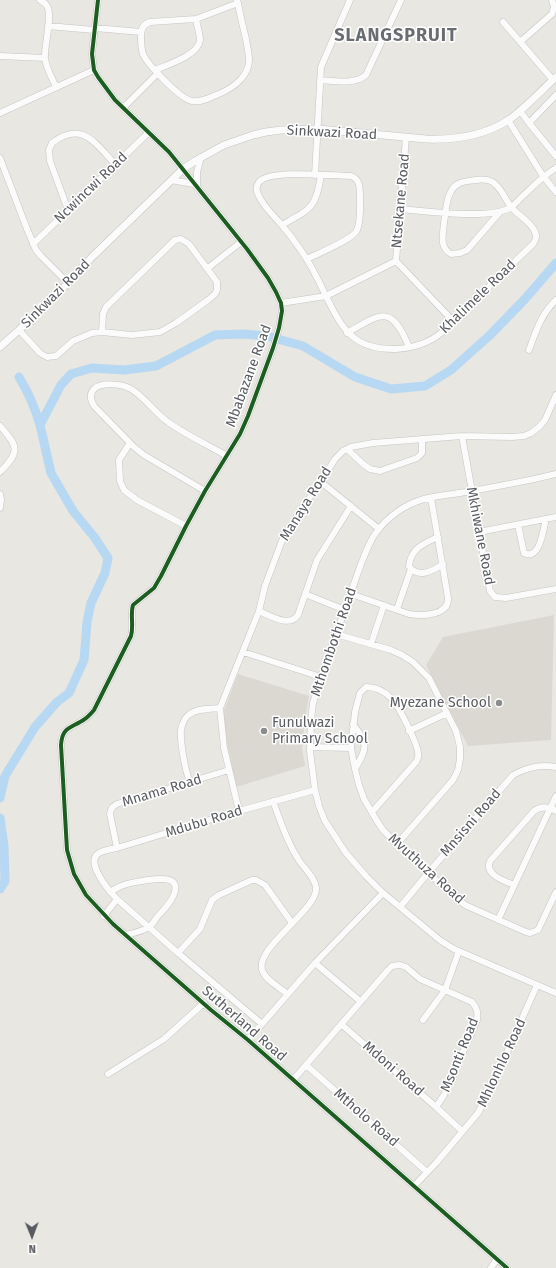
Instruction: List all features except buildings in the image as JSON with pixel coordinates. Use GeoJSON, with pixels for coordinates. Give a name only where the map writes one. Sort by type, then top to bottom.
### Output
{"type":"FeatureCollection","features":[{"type":"Feature","properties":{"kind":"street"},"geometry":{"type":"LineString","coordinates":[[40,0],[44,2],[48,8],[49,18],[45,43],[45,58],[47,67],[56,87]]}},
{"type":"Feature","properties":{"kind":"street"},"geometry":{"type":"LineString","coordinates":[[98,0],[92,54],[94,70],[103,85],[115,100],[169,152],[183,169],[268,278],[281,303]]}},
{"type":"Feature","properties":{"kind":"street"},"geometry":{"type":"LineString","coordinates":[[282,225],[305,212],[315,201],[318,175],[318,129],[321,67],[350,0]]}},
{"type":"Feature","properties":{"kind":"street"},"geometry":{"type":"LineString","coordinates":[[320,80],[359,80],[366,75],[401,0]]}},
{"type":"Feature","properties":{"kind":"street"},"geometry":{"type":"LineString","coordinates":[[520,42],[552,14],[554,8],[552,0]]}},
{"type":"Feature","properties":{"kind":"street"},"geometry":{"type":"LineString","coordinates":[[237,2],[249,56],[248,68],[244,76],[236,84],[225,91],[204,100],[196,102],[180,96],[156,72],[143,54],[141,32],[144,24],[150,22],[196,19],[237,2]]}},
{"type":"Feature","properties":{"kind":"street"},"geometry":{"type":"LineString","coordinates":[[123,108],[156,72],[188,55],[197,48],[200,41],[196,19]]}},
{"type":"Feature","properties":{"kind":"street"},"geometry":{"type":"LineString","coordinates":[[503,22],[554,79]]}},
{"type":"Feature","properties":{"kind":"street"},"geometry":{"type":"LineString","coordinates":[[48,26],[141,32]]}},
{"type":"Feature","properties":{"kind":"street"},"geometry":{"type":"LineString","coordinates":[[0,56],[45,58]]}},
{"type":"Feature","properties":{"kind":"street"},"geometry":{"type":"LineString","coordinates":[[0,113],[94,70]]}},
{"type":"Feature","properties":{"kind":"street","name":"Sinkwazi Road"},"geometry":{"type":"LineString","coordinates":[[2,345],[68,284],[92,257],[183,169],[201,157],[224,145],[260,133],[281,130],[318,129],[434,140],[455,139],[485,132],[508,120],[520,111],[554,79]]}},
{"type":"Feature","properties":{"kind":"street"},"geometry":{"type":"LineString","coordinates":[[529,123],[556,95]]}},
{"type":"Feature","properties":{"kind":"street"},"geometry":{"type":"LineString","coordinates":[[520,111],[556,156]]}},
{"type":"Feature","properties":{"kind":"street"},"geometry":{"type":"LineString","coordinates":[[508,120],[543,176],[556,192]]}},
{"type":"Feature","properties":{"kind":"street","name":"Ncwincwi Road"},"geometry":{"type":"LineString","coordinates":[[33,244],[149,132]]}},
{"type":"Feature","properties":{"kind":"street"},"geometry":{"type":"LineString","coordinates":[[68,210],[50,161],[49,150],[52,143],[69,134],[83,134],[115,164]]}},
{"type":"Feature","properties":{"kind":"street","name":"Ntsekane Road"},"geometry":{"type":"LineString","coordinates":[[281,303],[326,296],[396,261],[406,137]]}},
{"type":"Feature","properties":{"kind":"street"},"geometry":{"type":"LineString","coordinates":[[196,186],[197,172],[201,157]]}},
{"type":"Feature","properties":{"kind":"street"},"geometry":{"type":"LineString","coordinates":[[0,158],[33,244],[41,256],[68,284]]}},
{"type":"Feature","properties":{"kind":"street"},"geometry":{"type":"LineString","coordinates":[[400,209],[476,214],[500,212],[511,207],[543,176],[556,168]]}},
{"type":"Feature","properties":{"kind":"street","name":"Khalimele Road"},"geometry":{"type":"LineString","coordinates":[[318,175],[286,174],[263,179],[257,186],[258,195],[307,259],[338,321],[347,333],[355,339],[378,348],[409,348],[433,339],[534,244],[536,234],[511,207]]}},
{"type":"Feature","properties":{"kind":"street"},"geometry":{"type":"LineString","coordinates":[[307,259],[353,236],[359,225],[360,187],[356,178],[351,176],[318,175]]}},
{"type":"Feature","properties":{"kind":"street"},"geometry":{"type":"LineString","coordinates":[[171,180],[196,186]]}},
{"type":"Feature","properties":{"kind":"street"},"geometry":{"type":"LineString","coordinates":[[500,212],[466,250],[451,254],[442,244],[446,213],[451,191],[458,184],[487,180],[497,185],[511,207]]}},
{"type":"Feature","properties":{"kind":"street"},"geometry":{"type":"LineString","coordinates":[[19,330],[40,353],[48,357],[56,356],[73,341],[87,334],[102,332],[132,335],[153,334],[167,330],[208,300],[215,294],[218,286],[217,282],[189,244],[181,239],[175,240],[106,307],[102,314],[102,332]]}},
{"type":"Feature","properties":{"kind":"street"},"geometry":{"type":"LineString","coordinates":[[208,268],[241,242]]}},
{"type":"Feature","properties":{"kind":"street"},"geometry":{"type":"LineString","coordinates":[[396,261],[453,321]]}},
{"type":"Feature","properties":{"kind":"street"},"geometry":{"type":"LineString","coordinates":[[529,350],[542,317],[546,310],[556,300]]}},
{"type":"Feature","properties":{"kind":"street","name":"Mbabazane Road"},"geometry":{"type":"LineString","coordinates":[[61,745],[64,732],[88,717],[94,710],[132,636],[133,605],[154,588],[205,491],[240,434],[273,348],[279,328],[282,311],[281,303]]}},
{"type":"Feature","properties":{"kind":"street"},"geometry":{"type":"LineString","coordinates":[[347,333],[378,316],[386,316],[397,323],[409,348]]}},
{"type":"Feature","properties":{"kind":"street"},"geometry":{"type":"LineString","coordinates":[[205,491],[152,461],[130,443],[98,410],[92,402],[92,393],[100,386],[116,385],[131,389],[169,423],[227,456]]}},
{"type":"Feature","properties":{"kind":"street","name":"Manaya Road"},"geometry":{"type":"LineString","coordinates":[[239,811],[224,748],[220,708],[259,611],[265,586],[283,538],[335,459],[343,451],[351,447],[366,444],[462,436],[524,436],[539,428],[545,420],[556,395]]}},
{"type":"Feature","properties":{"kind":"street"},"geometry":{"type":"LineString","coordinates":[[0,426],[13,443],[15,452],[11,460],[0,472]]}},
{"type":"Feature","properties":{"kind":"street","name":"Mkhiwane Road"},"geometry":{"type":"LineString","coordinates":[[462,436],[488,585],[492,595],[506,598],[556,589]]}},
{"type":"Feature","properties":{"kind":"street"},"geometry":{"type":"LineString","coordinates":[[347,449],[370,469],[380,471],[417,458],[422,453],[422,439]]}},
{"type":"Feature","properties":{"kind":"street"},"geometry":{"type":"LineString","coordinates":[[130,443],[120,456],[119,460],[120,481],[124,490],[137,500],[186,526]]}},
{"type":"Feature","properties":{"kind":"street","name":"Mthombothi Road"},"geometry":{"type":"LineString","coordinates":[[556,474],[431,498],[411,504],[391,517],[379,529],[368,546],[321,677],[313,703],[310,747],[315,790],[325,821],[346,853],[366,876],[383,893],[441,941],[459,951],[556,993]]}},
{"type":"Feature","properties":{"kind":"street"},"geometry":{"type":"LineString","coordinates":[[321,482],[379,529]]}},
{"type":"Feature","properties":{"kind":"street"},"geometry":{"type":"LineString","coordinates":[[0,494],[0,508]]}},
{"type":"Feature","properties":{"kind":"street"},"geometry":{"type":"LineString","coordinates":[[351,594],[408,614],[431,614],[446,608],[448,605],[448,598],[431,498]]}},
{"type":"Feature","properties":{"kind":"street"},"geometry":{"type":"LineString","coordinates":[[259,611],[287,622],[293,620],[298,615],[317,560],[351,506]]}},
{"type":"Feature","properties":{"kind":"street"},"geometry":{"type":"LineString","coordinates":[[479,532],[556,517]]}},
{"type":"Feature","properties":{"kind":"street"},"geometry":{"type":"LineString","coordinates":[[518,524],[524,553],[530,554],[535,552],[538,547],[546,519]]}},
{"type":"Feature","properties":{"kind":"street"},"geometry":{"type":"LineString","coordinates":[[438,537],[414,551],[410,560],[410,566],[417,572],[428,572],[443,564]]}},
{"type":"Feature","properties":{"kind":"street"},"geometry":{"type":"LineString","coordinates":[[397,610],[412,569]]}},
{"type":"Feature","properties":{"kind":"street"},"geometry":{"type":"LineString","coordinates":[[305,594],[345,610]]}},
{"type":"Feature","properties":{"kind":"street"},"geometry":{"type":"LineString","coordinates":[[371,644],[384,605]]}},
{"type":"Feature","properties":{"kind":"street"},"geometry":{"type":"LineString","coordinates":[[336,634],[391,650],[413,662],[429,678],[456,731],[460,747],[460,759],[458,770],[453,780],[397,844]]}},
{"type":"Feature","properties":{"kind":"street"},"geometry":{"type":"LineString","coordinates":[[243,652],[321,677]]}},
{"type":"Feature","properties":{"kind":"street","name":"Mvuthuza Road"},"geometry":{"type":"LineString","coordinates":[[409,731],[396,703],[385,693],[377,688],[371,687],[366,687],[360,693],[353,724],[352,748],[354,769],[364,800],[383,830],[428,873],[465,905],[526,932],[535,932],[538,930],[556,892]]}},
{"type":"Feature","properties":{"kind":"street"},"geometry":{"type":"LineString","coordinates":[[190,781],[185,764],[181,731],[182,725],[188,715],[194,711],[220,708]]}},
{"type":"Feature","properties":{"kind":"street"},"geometry":{"type":"LineString","coordinates":[[372,812],[417,760],[418,750],[409,731],[447,713]]}},
{"type":"Feature","properties":{"kind":"street"},"geometry":{"type":"LineString","coordinates":[[353,724],[360,733],[365,747],[364,752],[354,769]]}},
{"type":"Feature","properties":{"kind":"street","name":"Sutherland Road"},"geometry":{"type":"LineString","coordinates":[[61,745],[68,850],[74,874],[86,895],[104,916],[248,1040],[507,1268]]}},
{"type":"Feature","properties":{"kind":"street"},"geometry":{"type":"LineString","coordinates":[[310,747],[352,748]]}},
{"type":"Feature","properties":{"kind":"street","name":"Mnsisni Road"},"geometry":{"type":"LineString","coordinates":[[400,907],[513,775],[523,769],[537,766],[556,767]]}},
{"type":"Feature","properties":{"kind":"street","name":"Mnama Road"},"geometry":{"type":"LineString","coordinates":[[118,848],[110,814],[113,806],[229,770]]}},
{"type":"Feature","properties":{"kind":"street","name":"Mdubu Road"},"geometry":{"type":"LineString","coordinates":[[110,892],[97,874],[95,858],[99,853],[315,790]]}},
{"type":"Feature","properties":{"kind":"street"},"geometry":{"type":"LineString","coordinates":[[498,920],[514,885],[553,809],[556,796]]}},
{"type":"Feature","properties":{"kind":"street"},"geometry":{"type":"LineString","coordinates":[[274,801],[281,823],[297,858],[314,882],[316,888],[316,895],[313,901],[264,956],[261,963],[263,974],[288,994]]}},
{"type":"Feature","properties":{"kind":"street"},"geometry":{"type":"LineString","coordinates":[[514,885],[492,874],[489,869],[489,864],[534,811],[542,808],[553,809]]}},
{"type":"Feature","properties":{"kind":"street"},"geometry":{"type":"LineString","coordinates":[[126,935],[149,927],[173,897],[175,889],[172,881],[161,879],[131,883],[110,892],[117,899],[149,927],[178,953],[262,1024]]}},
{"type":"Feature","properties":{"kind":"street"},"geometry":{"type":"LineString","coordinates":[[178,953],[200,929],[208,906],[212,900],[219,895],[252,880],[256,880],[265,885],[292,923]]}},
{"type":"Feature","properties":{"kind":"street"},"geometry":{"type":"LineString","coordinates":[[248,1040],[315,963],[383,893]]}},
{"type":"Feature","properties":{"kind":"street"},"geometry":{"type":"LineString","coordinates":[[104,916],[117,899]]}},
{"type":"Feature","properties":{"kind":"street"},"geometry":{"type":"LineString","coordinates":[[423,1020],[445,990],[459,951]]}},
{"type":"Feature","properties":{"kind":"street"},"geometry":{"type":"LineString","coordinates":[[315,963],[360,1001]]}},
{"type":"Feature","properties":{"kind":"street","name":"Msonti Road"},"geometry":{"type":"LineString","coordinates":[[293,1080],[388,970],[396,965],[400,965],[406,967],[420,979],[472,1002],[476,1006],[478,1012],[477,1020],[447,1089],[443,1098],[436,1107]]}},
{"type":"Feature","properties":{"kind":"street","name":"Mhlonhlo Road"},"geometry":{"type":"LineString","coordinates":[[414,1186],[436,1164],[478,1113],[490,1091],[537,985]]}},
{"type":"Feature","properties":{"kind":"street"},"geometry":{"type":"LineString","coordinates":[[108,1074],[164,1039],[204,1003]]}},
{"type":"Feature","properties":{"kind":"street","name":"Mdoni Road"},"geometry":{"type":"LineString","coordinates":[[342,1024],[462,1131]]}},
{"type":"Feature","properties":{"kind":"street","name":"Mtholo Road"},"geometry":{"type":"LineString","coordinates":[[306,1065],[427,1172]]}},
{"type":"Feature","properties":{"kind":"street"},"geometry":{"type":"LineString","coordinates":[[491,1268],[497,1259]]}},
{"type":"Feature","properties":{"kind":"shaded area","name":"Myezane School"},"geometry":{"type":"Polygon","coordinates":[[[554,615],[551,740],[468,746],[426,665],[443,637],[554,615]]]}},
{"type":"Feature","properties":{"kind":"shaded area","name":"Funulwazi Primary School"},"geometry":{"type":"Polygon","coordinates":[[[238,674],[309,696],[302,748],[305,766],[236,787],[227,743],[223,713],[238,674]]]}},
{"type":"Feature","properties":{"kind":"waterway"},"geometry":{"type":"LineString","coordinates":[[0,798],[5,776],[35,727],[57,702],[69,693],[84,660],[87,622],[91,603],[105,573],[108,558],[95,538],[73,511],[51,473],[40,425],[61,385],[71,374],[92,368],[124,370],[156,366],[215,335],[243,334],[267,336],[303,346],[355,377],[391,389],[425,386],[451,370],[489,336],[525,299],[556,263]]}},
{"type":"Feature","properties":{"kind":"waterway","name":"SLANGSPRUIT"},"geometry":{"type":"LineString","coordinates":[[19,377],[31,400],[40,425]]}},
{"type":"Feature","properties":{"kind":"waterway"},"geometry":{"type":"LineString","coordinates":[[0,818],[4,846],[5,881],[0,889]]}},
{"type":"Feature","properties":{"kind":"cycle path"},"geometry":{"type":"LineString","coordinates":[[98,0],[92,54],[94,70],[98,77],[115,100],[169,152],[247,249],[276,292],[281,303],[282,311],[273,348],[240,434],[205,491],[154,588],[133,605],[131,636],[94,710],[84,720],[69,728],[64,733],[61,745],[67,850],[74,874],[86,895],[113,924],[211,1010],[248,1040],[507,1268]]}},
{"type":"Feature","properties":{"kind":"place","name":"Myezane School"},"geometry":{"type":"Point","coordinates":[499,703]}},
{"type":"Feature","properties":{"kind":"place","name":"Funulwazi Primary School"},"geometry":{"type":"Point","coordinates":[264,731]}},
{"type":"Feature","properties":{"kind":"district","name":"SLANGSPRUIT"},"geometry":{"type":"Point","coordinates":[396,36]}}]}
